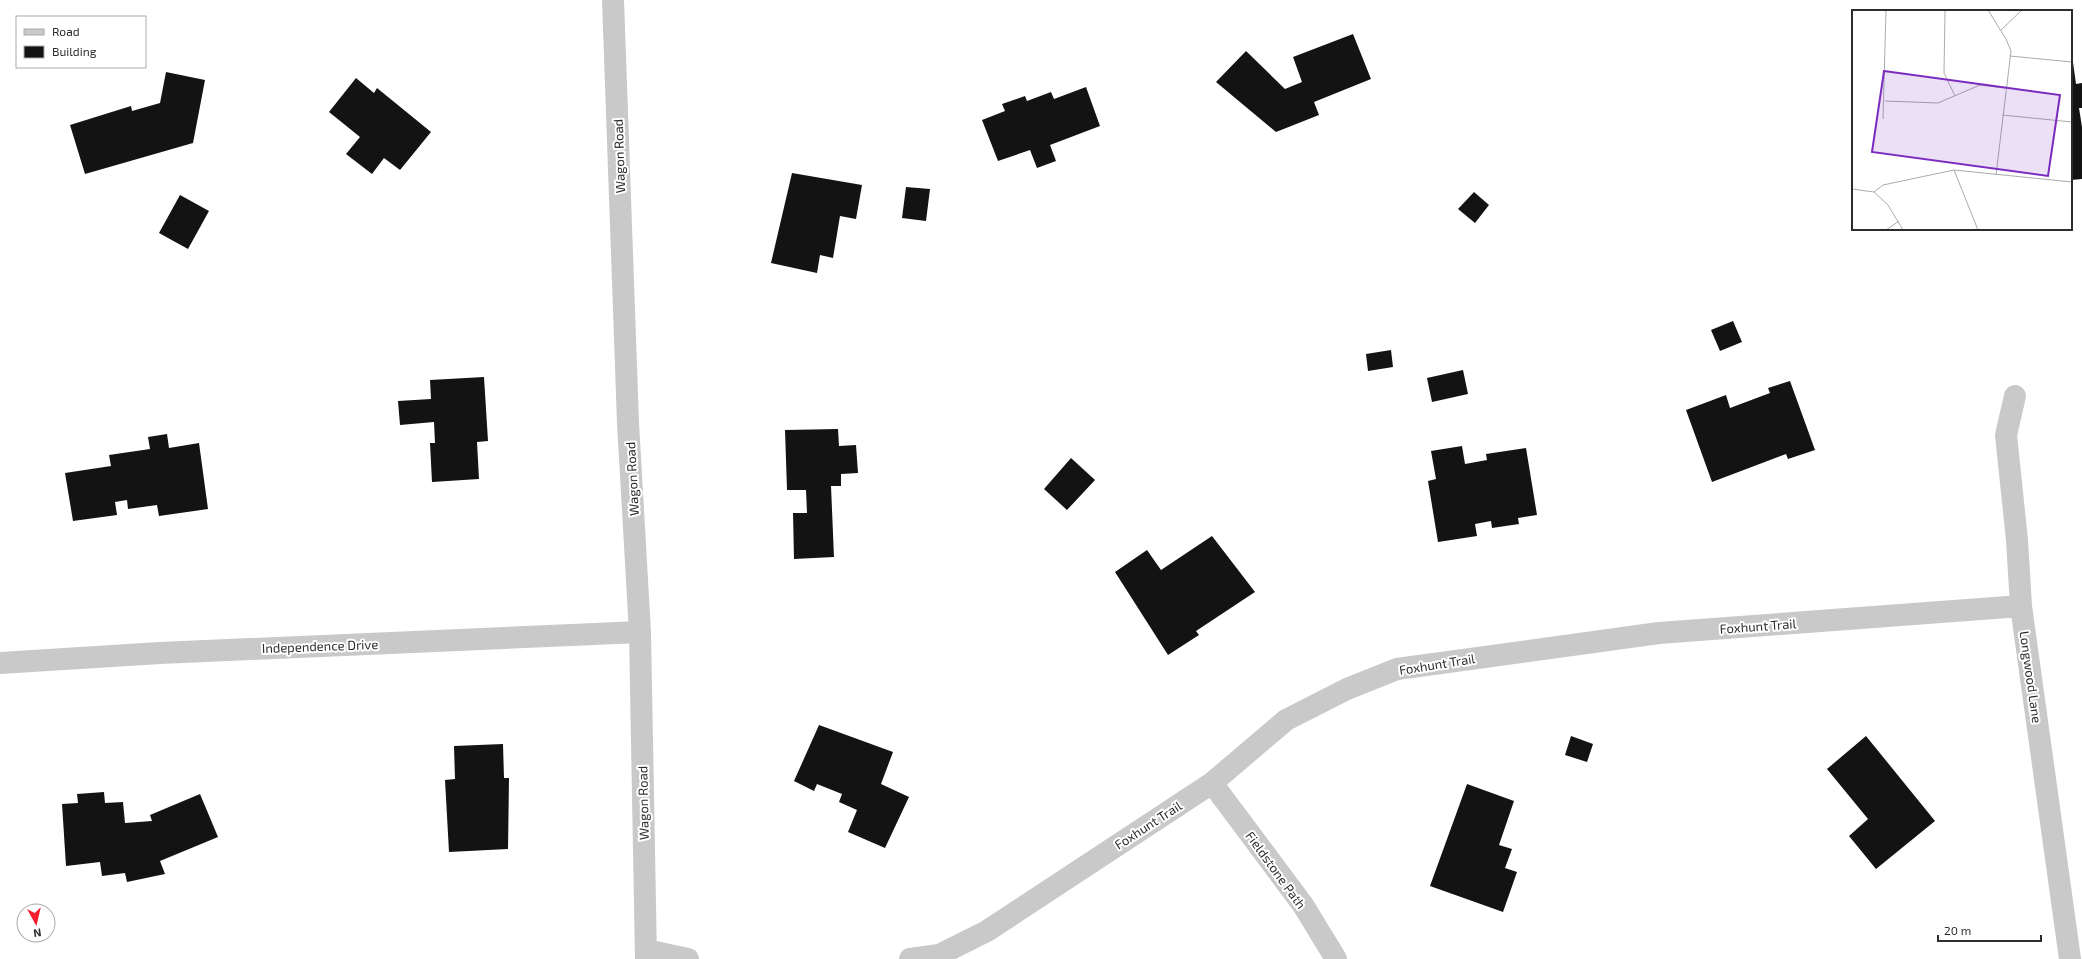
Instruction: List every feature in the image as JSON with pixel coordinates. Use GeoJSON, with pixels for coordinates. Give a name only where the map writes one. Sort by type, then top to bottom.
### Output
{"type":"FeatureCollection","features":[{"type":"Feature","properties":{"kind":"street","name":"Wagon Road"},"geometry":{"type":"LineString","coordinates":[[613,0],[628,423],[640,632],[646,954]]}},
{"type":"Feature","properties":{"kind":"street","name":"Longwood Lane"},"geometry":{"type":"LineString","coordinates":[[2015,396],[2006,435],[2017,540],[2021,606],[2070,959]]}},
{"type":"Feature","properties":{"kind":"street","name":"Foxhunt Trail"},"geometry":{"type":"LineString","coordinates":[[910,959],[939,955],[987,930],[1212,783],[1286,720],[1347,689],[1397,669],[1659,633],[2021,606]]}},
{"type":"Feature","properties":{"kind":"street","name":"Independence Drive"},"geometry":{"type":"LineString","coordinates":[[0,663],[168,653],[640,632]]}},
{"type":"Feature","properties":{"kind":"street","name":"Fieldstone Path"},"geometry":{"type":"LineString","coordinates":[[1212,783],[1303,905],[1336,959]]}},
{"type":"Feature","properties":{"kind":"street"},"geometry":{"type":"LineString","coordinates":[[646,954],[688,959]]}},
{"type":"Feature","properties":{"kind":"building"},"geometry":{"type":"Polygon","coordinates":[[[1353,34],[1371,79],[1314,102],[1319,115],[1276,132],[1216,82],[1246,51],[1285,89],[1302,82],[1293,57],[1353,34]]]}},
{"type":"Feature","properties":{"kind":"building"},"geometry":{"type":"Polygon","coordinates":[[[2072,55],[2076,84],[2082,83],[2082,108],[2079,108],[2082,127],[2082,179],[2072,180],[2072,55]]]}},
{"type":"Feature","properties":{"kind":"building"},"geometry":{"type":"Polygon","coordinates":[[[166,72],[205,80],[193,143],[85,174],[70,125],[131,106],[132,111],[160,103],[166,72]]]}},
{"type":"Feature","properties":{"kind":"building"},"geometry":{"type":"Polygon","coordinates":[[[356,78],[374,93],[377,88],[431,132],[400,170],[384,158],[372,174],[346,154],[360,137],[329,112],[356,78]]]}},
{"type":"Feature","properties":{"kind":"building"},"geometry":{"type":"Polygon","coordinates":[[[1086,87],[1100,126],[1050,145],[1056,161],[1037,168],[1030,150],[998,161],[982,120],[1005,111],[1002,104],[1025,96],[1027,101],[1051,92],[1054,99],[1086,87]]]}},
{"type":"Feature","properties":{"kind":"building"},"geometry":{"type":"Polygon","coordinates":[[[792,173],[862,185],[856,219],[840,216],[833,258],[820,255],[817,273],[771,263],[792,173]]]}},
{"type":"Feature","properties":{"kind":"building"},"geometry":{"type":"Polygon","coordinates":[[[906,187],[930,189],[926,221],[902,218],[906,187]]]}},
{"type":"Feature","properties":{"kind":"building"},"geometry":{"type":"Polygon","coordinates":[[[1474,192],[1489,205],[1475,223],[1458,209],[1474,192]]]}},
{"type":"Feature","properties":{"kind":"building"},"geometry":{"type":"Polygon","coordinates":[[[180,195],[209,211],[188,249],[159,233],[180,195]]]}},
{"type":"Feature","properties":{"kind":"building"},"geometry":{"type":"Polygon","coordinates":[[[1733,321],[1742,342],[1720,351],[1711,330],[1733,321]]]}},
{"type":"Feature","properties":{"kind":"building"},"geometry":{"type":"Polygon","coordinates":[[[1391,350],[1393,367],[1368,371],[1366,354],[1391,350]]]}},
{"type":"Feature","properties":{"kind":"building"},"geometry":{"type":"Polygon","coordinates":[[[1463,370],[1468,394],[1432,402],[1427,378],[1463,370]]]}},
{"type":"Feature","properties":{"kind":"building"},"geometry":{"type":"Polygon","coordinates":[[[484,377],[488,441],[477,442],[479,479],[432,482],[430,443],[435,443],[434,422],[400,425],[398,401],[431,399],[430,380],[484,377]]]}},
{"type":"Feature","properties":{"kind":"building"},"geometry":{"type":"Polygon","coordinates":[[[1790,381],[1815,450],[1788,459],[1786,454],[1712,482],[1686,410],[1726,395],[1730,408],[1770,393],[1768,388],[1790,381]]]}},
{"type":"Feature","properties":{"kind":"building"},"geometry":{"type":"Polygon","coordinates":[[[838,429],[839,446],[856,445],[858,473],[841,474],[841,486],[831,486],[834,557],[794,559],[793,513],[807,513],[806,490],[787,490],[785,430],[838,429]]]}},
{"type":"Feature","properties":{"kind":"building"},"geometry":{"type":"Polygon","coordinates":[[[167,434],[169,448],[199,443],[208,509],[159,516],[157,505],[128,509],[127,500],[115,502],[117,515],[73,521],[65,473],[111,466],[109,455],[150,449],[148,437],[167,434]]]}},
{"type":"Feature","properties":{"kind":"building"},"geometry":{"type":"Polygon","coordinates":[[[1462,446],[1465,464],[1487,460],[1486,454],[1526,448],[1537,515],[1518,518],[1519,524],[1492,528],[1491,521],[1475,524],[1477,536],[1438,542],[1428,481],[1436,479],[1431,451],[1462,446]]]}},
{"type":"Feature","properties":{"kind":"building"},"geometry":{"type":"Polygon","coordinates":[[[1071,458],[1095,480],[1067,510],[1044,489],[1071,458]]]}},
{"type":"Feature","properties":{"kind":"building"},"geometry":{"type":"Polygon","coordinates":[[[1212,536],[1255,592],[1196,631],[1199,635],[1168,655],[1115,572],[1147,550],[1161,570],[1212,536]]]}},
{"type":"Feature","properties":{"kind":"building"},"geometry":{"type":"Polygon","coordinates":[[[819,725],[893,752],[881,784],[909,797],[885,848],[848,832],[857,810],[839,802],[842,794],[817,784],[814,791],[794,781],[819,725]]]}},
{"type":"Feature","properties":{"kind":"building"},"geometry":{"type":"Polygon","coordinates":[[[1571,736],[1593,744],[1587,762],[1565,755],[1571,736]]]}},
{"type":"Feature","properties":{"kind":"building"},"geometry":{"type":"Polygon","coordinates":[[[1866,736],[1935,821],[1876,869],[1849,836],[1868,819],[1827,769],[1866,736]]]}},
{"type":"Feature","properties":{"kind":"building"},"geometry":{"type":"Polygon","coordinates":[[[503,744],[504,778],[509,778],[508,849],[449,852],[445,780],[455,779],[454,746],[503,744]]]}},
{"type":"Feature","properties":{"kind":"building"},"geometry":{"type":"Polygon","coordinates":[[[1467,784],[1514,801],[1499,845],[1512,849],[1505,868],[1517,872],[1503,912],[1430,886],[1467,784]]]}},
{"type":"Feature","properties":{"kind":"building"},"geometry":{"type":"Polygon","coordinates":[[[104,792],[105,803],[123,802],[125,823],[152,821],[150,815],[200,794],[218,837],[160,861],[165,874],[127,882],[125,873],[102,876],[100,862],[66,866],[62,804],[78,803],[77,794],[104,792]]]}}]}
